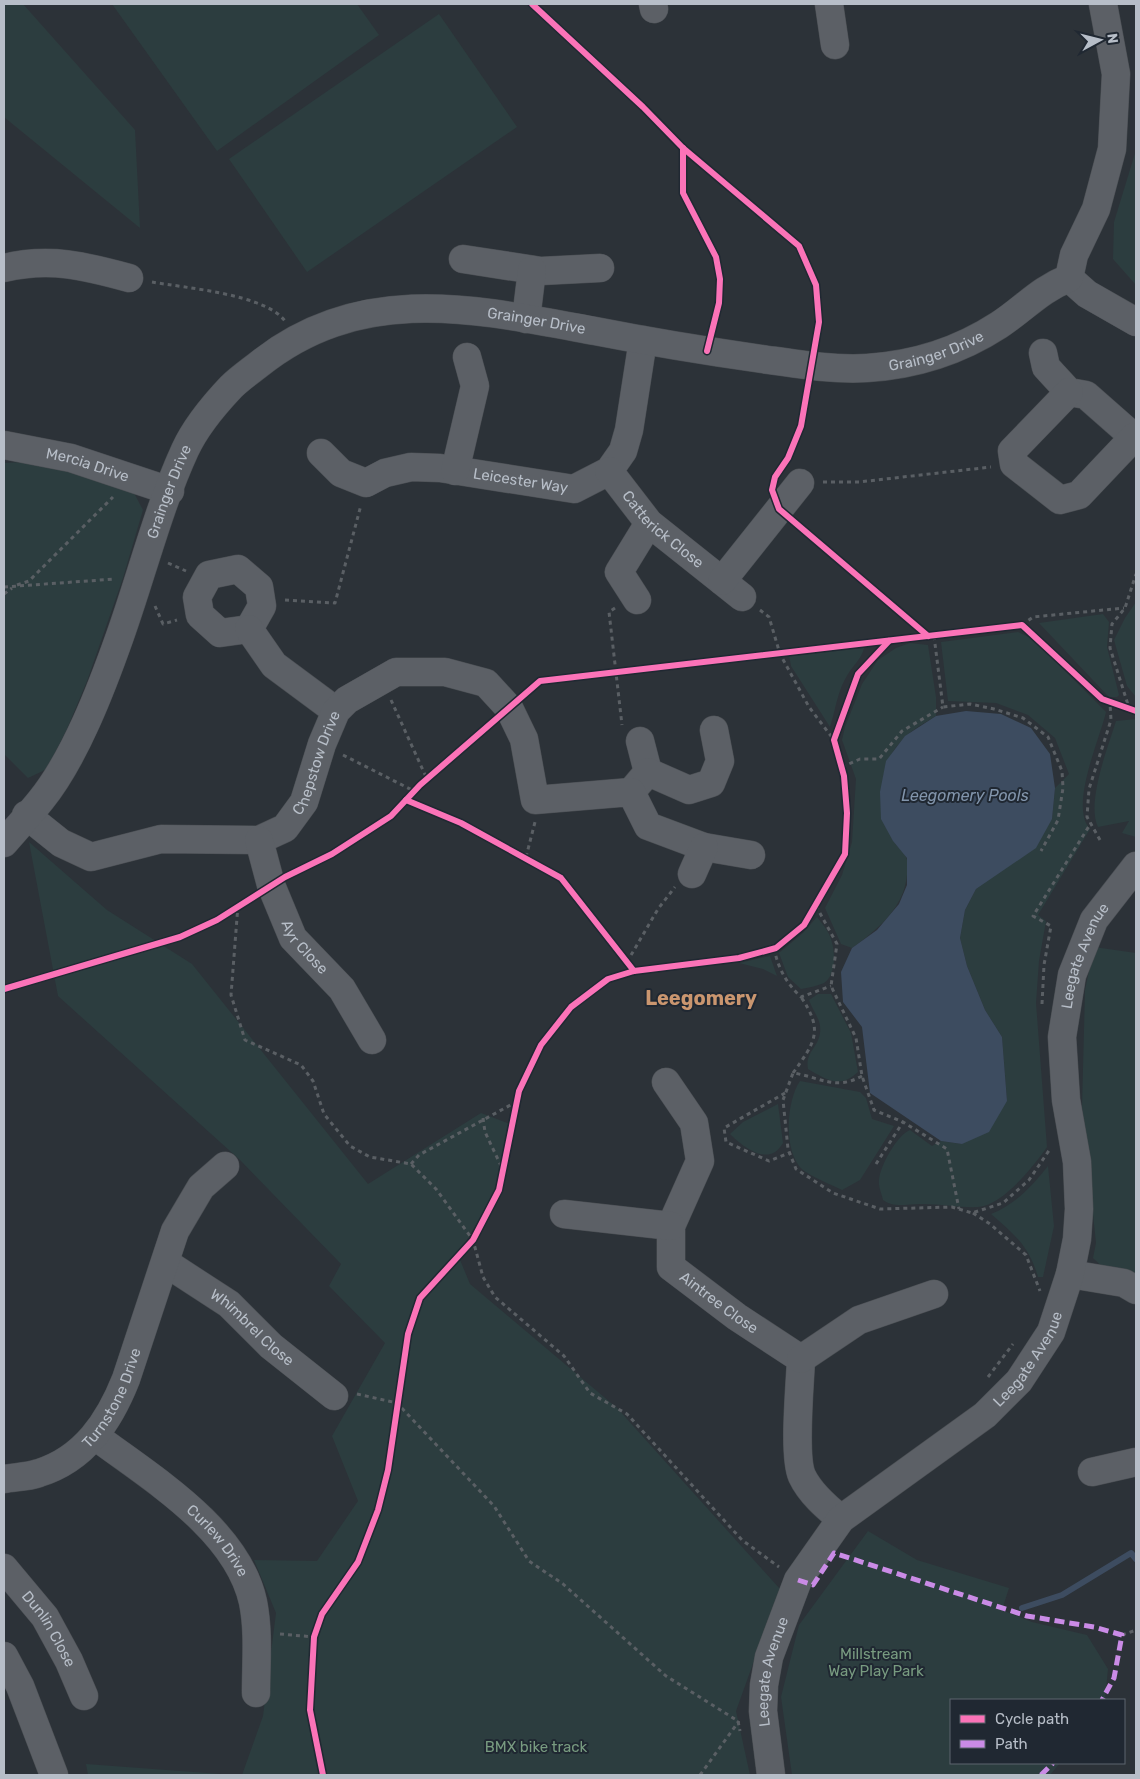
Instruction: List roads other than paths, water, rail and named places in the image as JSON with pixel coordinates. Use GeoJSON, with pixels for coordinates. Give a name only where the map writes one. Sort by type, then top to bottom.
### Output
{"type":"FeatureCollection","features":[{"type":"Feature","properties":{"kind":"street"},"geometry":{"type":"LineString","coordinates":[[829,4],[835,45]]}},
{"type":"Feature","properties":{"kind":"street"},"geometry":{"type":"LineString","coordinates":[[1103,4],[1116,74],[1112,149],[1096,209],[1074,255],[1069,278],[1087,294],[1136,322]]}},
{"type":"Feature","properties":{"kind":"street"},"geometry":{"type":"LineString","coordinates":[[463,259],[552,272],[600,268]]}},
{"type":"Feature","properties":{"kind":"street"},"geometry":{"type":"LineString","coordinates":[[4,268],[25,263],[76,264],[129,278]]}},
{"type":"Feature","properties":{"kind":"street"},"geometry":{"type":"LineString","coordinates":[[526,319],[532,270]]}},
{"type":"Feature","properties":{"kind":"street","name":"Grainger Drive"},"geometry":{"type":"LineString","coordinates":[[4,843],[42,799],[70,754],[94,702],[120,636],[147,554],[186,448],[208,413],[234,384],[272,353],[297,338],[326,324],[376,311],[413,308],[451,309],[526,319],[643,340],[831,369],[904,364],[957,349],[1001,324],[1047,286],[1069,278]]}},
{"type":"Feature","properties":{"kind":"street","name":"Leicester Way"},"geometry":{"type":"LineString","coordinates":[[321,454],[341,473],[366,483],[385,473],[411,468],[448,470],[574,489],[609,471],[623,451],[629,430],[643,340]]}},
{"type":"Feature","properties":{"kind":"street"},"geometry":{"type":"LineString","coordinates":[[1043,353],[1046,367],[1069,392],[1086,395],[1135,438],[1079,496],[1060,500],[1014,464],[1012,451],[1069,392]]}},
{"type":"Feature","properties":{"kind":"street"},"geometry":{"type":"LineString","coordinates":[[448,470],[475,386],[467,357]]}},
{"type":"Feature","properties":{"kind":"street","name":"Mercia Drive"},"geometry":{"type":"LineString","coordinates":[[4,445],[72,458],[170,491]]}},
{"type":"Feature","properties":{"kind":"street","name":"Catterick Close"},"geometry":{"type":"LineString","coordinates":[[609,471],[648,523],[732,589],[800,482]]}},
{"type":"Feature","properties":{"kind":"street"},"geometry":{"type":"LineString","coordinates":[[635,597],[619,572],[648,523]]}},
{"type":"Feature","properties":{"kind":"street"},"geometry":{"type":"LineString","coordinates":[[238,570],[259,587],[262,606],[249,629],[220,633],[200,615],[197,597],[209,575],[238,570]]}},
{"type":"Feature","properties":{"kind":"street"},"geometry":{"type":"LineString","coordinates":[[249,629],[274,665],[336,711]]}},
{"type":"Feature","properties":{"kind":"street","name":"Chepstow Drive"},"geometry":{"type":"LineString","coordinates":[[26,816],[61,843],[91,857],[161,840],[259,840],[285,828],[304,802],[322,744],[336,711],[347,700],[396,672],[445,672],[486,683],[509,708],[524,738],[536,808],[631,792]]}},
{"type":"Feature","properties":{"kind":"street"},"geometry":{"type":"LineString","coordinates":[[648,772],[689,790],[711,783],[720,761],[714,730]]}},
{"type":"Feature","properties":{"kind":"street"},"geometry":{"type":"LineString","coordinates":[[640,741],[648,772]]}},
{"type":"Feature","properties":{"kind":"street"},"geometry":{"type":"LineString","coordinates":[[648,772],[631,792],[648,826],[704,848],[751,855]]}},
{"type":"Feature","properties":{"kind":"street","name":"Ayr Close"},"geometry":{"type":"LineString","coordinates":[[259,840],[271,885],[293,938],[342,989],[372,1040]]}},
{"type":"Feature","properties":{"kind":"street"},"geometry":{"type":"LineString","coordinates":[[692,874],[704,848]]}},
{"type":"Feature","properties":{"kind":"street","name":"Leegate Avenue"},"geometry":{"type":"LineString","coordinates":[[771,1775],[763,1711],[764,1685],[769,1657],[798,1580],[841,1519],[985,1415],[1020,1381],[1051,1332],[1070,1274],[1077,1239],[1077,1171],[1066,1100],[1062,1037],[1072,975],[1094,920],[1136,866]]}},
{"type":"Feature","properties":{"kind":"street","name":"Aintree Close"},"geometry":{"type":"LineString","coordinates":[[666,1082],[694,1123],[700,1161],[672,1226],[671,1267],[737,1317],[801,1359]]}},
{"type":"Feature","properties":{"kind":"street","name":"Turnstone Drive"},"geometry":{"type":"LineString","coordinates":[[4,1479],[38,1474],[80,1451],[96,1436],[117,1400],[176,1231],[195,1195],[224,1166]]}},
{"type":"Feature","properties":{"kind":"street"},"geometry":{"type":"LineString","coordinates":[[564,1214],[672,1226]]}},
{"type":"Feature","properties":{"kind":"street","name":"Whimbrel Close"},"geometry":{"type":"LineString","coordinates":[[166,1263],[200,1283],[229,1304],[270,1346],[334,1396]]}},
{"type":"Feature","properties":{"kind":"street"},"geometry":{"type":"LineString","coordinates":[[1070,1274],[1124,1283],[1136,1290]]}},
{"type":"Feature","properties":{"kind":"street"},"geometry":{"type":"LineString","coordinates":[[841,1519],[822,1504],[802,1475],[797,1452],[801,1359],[859,1320],[934,1294]]}},
{"type":"Feature","properties":{"kind":"street","name":"Curlew Drive"},"geometry":{"type":"LineString","coordinates":[[96,1436],[172,1494],[207,1526],[229,1551],[243,1576],[253,1600],[257,1631],[256,1693]]}},
{"type":"Feature","properties":{"kind":"street"},"geometry":{"type":"LineString","coordinates":[[1092,1472],[1136,1462]]}},
{"type":"Feature","properties":{"kind":"street","name":"Dunlin Close"},"geometry":{"type":"LineString","coordinates":[[4,1568],[45,1617],[69,1661],[84,1696]]}},
{"type":"Feature","properties":{"kind":"street"},"geometry":{"type":"LineString","coordinates":[[4,1656],[20,1686],[54,1775]]}},
{"type":"Feature","properties":{"kind":"water","name":"Leegomery Pools"},"geometry":{"type":"Polygon","coordinates":[[[966,711],[1001,714],[1031,728],[1050,754],[1055,788],[1052,819],[1036,848],[976,889],[965,910],[960,938],[967,966],[985,1010],[1002,1037],[1007,1101],[989,1132],[962,1144],[941,1141],[870,1093],[862,1027],[843,1002],[841,972],[852,948],[877,930],[899,904],[907,885],[907,858],[893,841],[881,819],[880,792],[886,761],[905,736],[936,716],[966,711]]]}},
{"type":"Feature","properties":{"kind":"waterway"},"geometry":{"type":"LineString","coordinates":[[1022,1608],[1062,1595],[1131,1553],[1136,1559]]}},
{"type":"Feature","properties":{"kind":"district","name":"Leegomery"},"geometry":{"type":"Point","coordinates":[701,998]}},
{"type":"Feature","properties":{"kind":"park label","name":"Millstream Way Play Park"},"geometry":{"type":"Point","coordinates":[876,1662]}},
{"type":"Feature","properties":{"kind":"park label","name":"BMX bike track"},"geometry":{"type":"Point","coordinates":[536,1747]}}]}
